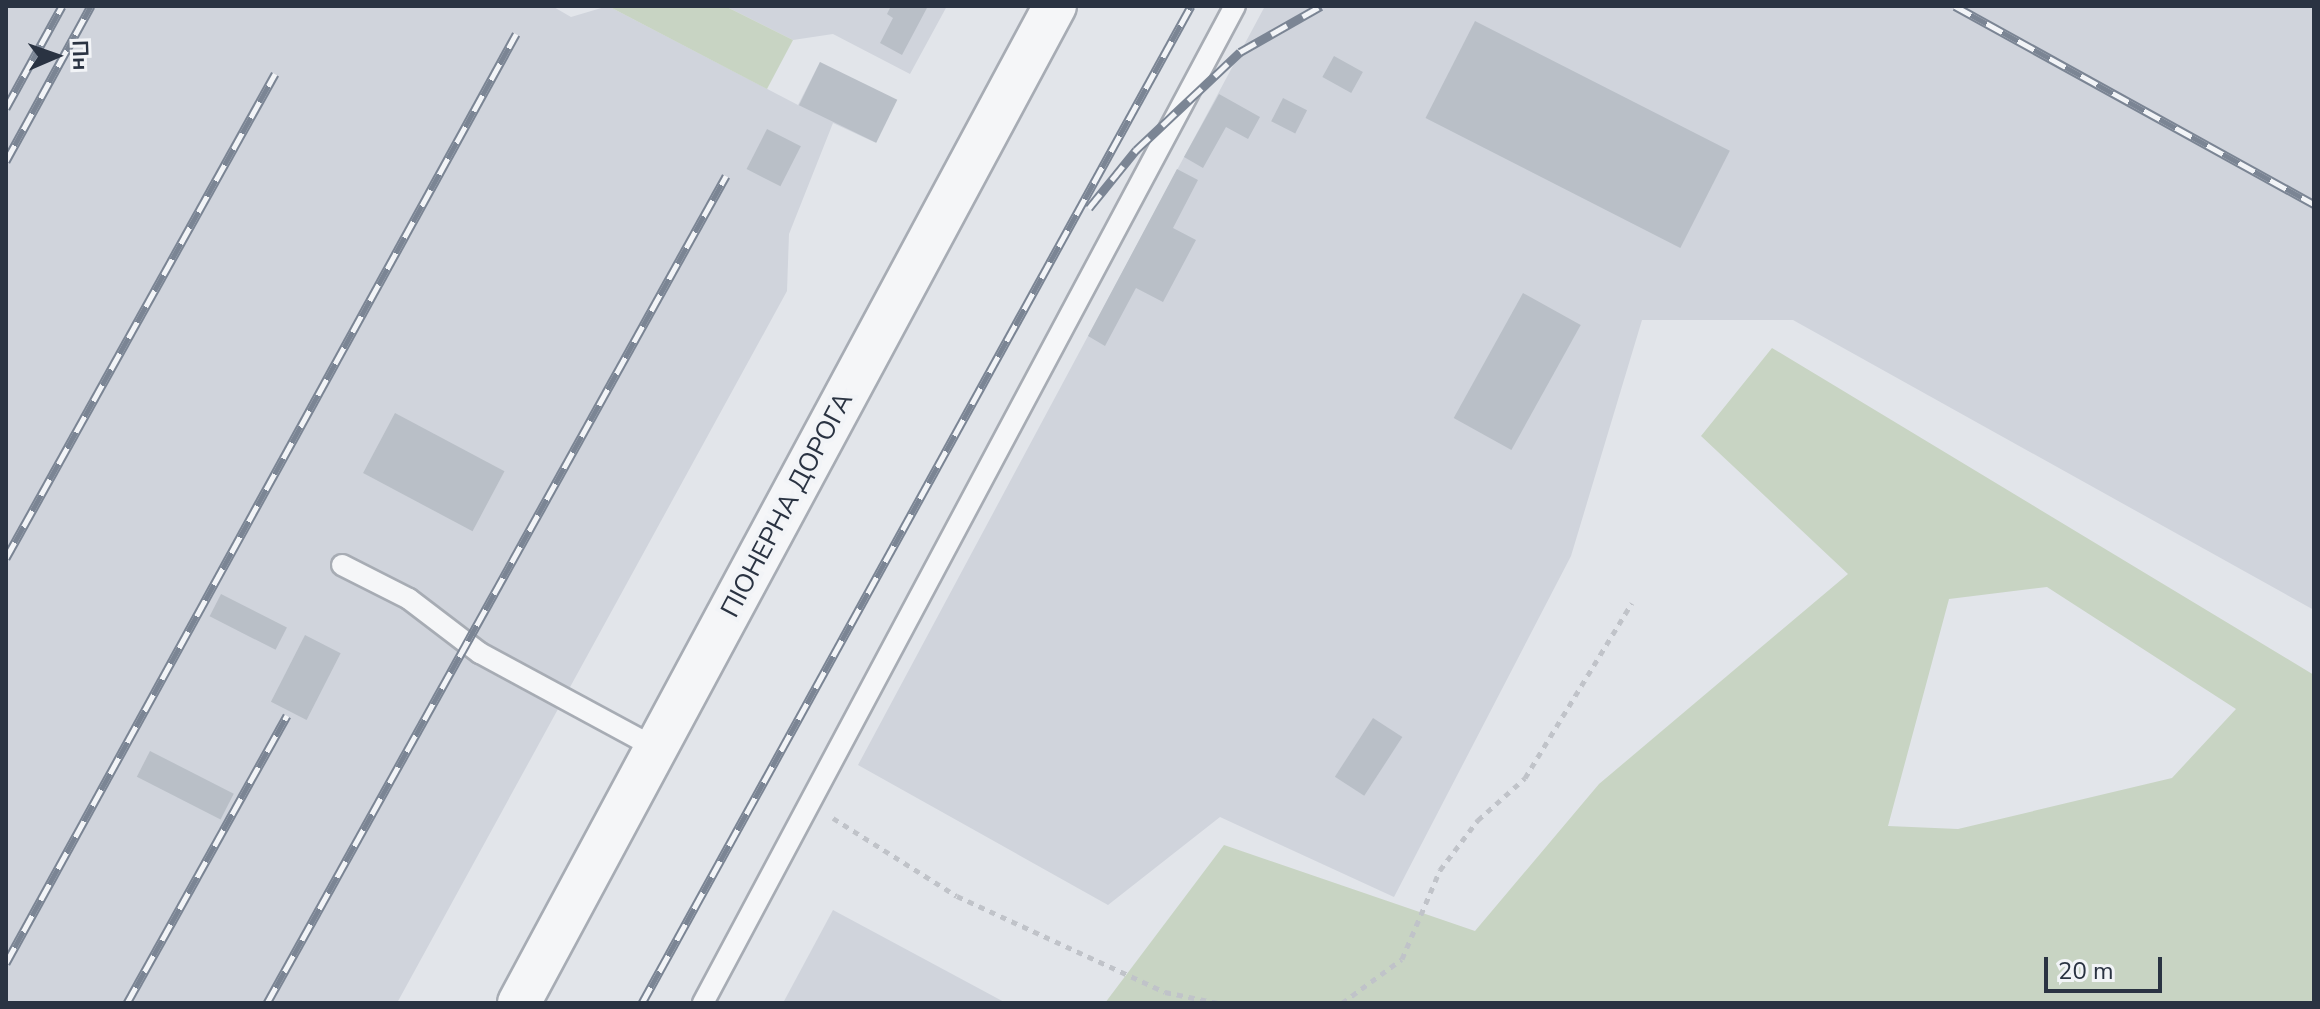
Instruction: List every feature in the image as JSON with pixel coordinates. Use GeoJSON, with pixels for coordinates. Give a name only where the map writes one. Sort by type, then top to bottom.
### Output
{"type":"FeatureCollection","features":[{"type":"Feature","properties":{"kind":"street","name":"ПІОНЕРНА ДОРОГА"},"geometry":{"type":"LineString","coordinates":[[519,1003],[1055,6]]}},
{"type":"Feature","properties":{"kind":"lane"},"geometry":{"type":"LineString","coordinates":[[703,1003],[812,804],[1235,6]]}},
{"type":"Feature","properties":{"kind":"lane"},"geometry":{"type":"LineString","coordinates":[[342,565],[409,599],[480,653],[656,748]]}},
{"type":"Feature","properties":{"kind":"path"},"geometry":{"type":"LineString","coordinates":[[1342,1003],[1402,959],[1440,870],[1478,820],[1525,778],[1632,603]]}},
{"type":"Feature","properties":{"kind":"path"},"geometry":{"type":"LineString","coordinates":[[812,804],[957,896],[1165,992],[1218,1003]]}},
{"type":"Feature","properties":{"kind":"shaded area"},"geometry":{"type":"Polygon","coordinates":[[[6,6],[552,6],[571,17],[608,6],[798,105],[820,62],[876,143],[833,123],[789,234],[787,291],[397,1003],[6,1003],[6,6]]]}},
{"type":"Feature","properties":{"kind":"shaded area"},"geometry":{"type":"Polygon","coordinates":[[[725,6],[947,6],[910,74],[833,34],[793,40],[725,6]]]}},
{"type":"Feature","properties":{"kind":"shaded area"},"geometry":{"type":"Polygon","coordinates":[[[1265,6],[2314,6],[2314,610],[1793,320],[1642,320],[1571,556],[1394,897],[1220,817],[1108,905],[858,765],[1265,6]]]}},
{"type":"Feature","properties":{"kind":"shaded area"},"geometry":{"type":"Polygon","coordinates":[[[833,910],[1006,1003],[783,1003],[833,910]]]}},
{"type":"Feature","properties":{"kind":"green space"},"geometry":{"type":"Polygon","coordinates":[[[608,6],[725,6],[793,40],[767,89],[608,6]]]}},
{"type":"Feature","properties":{"kind":"green space"},"geometry":{"type":"Polygon","coordinates":[[[1772,348],[2314,675],[2314,1003],[1105,1003],[1224,845],[1475,931],[1599,784],[1848,574],[1701,436],[1772,348]],[[2047,587],[1949,599],[1888,826],[1958,829],[2172,778],[2236,709],[2047,587]]]}},
{"type":"Feature","properties":{"kind":"building"},"geometry":{"type":"Polygon","coordinates":[[[891,6],[928,6],[902,55],[880,43],[893,18],[887,14],[891,6]]]}},
{"type":"Feature","properties":{"kind":"building"},"geometry":{"type":"Polygon","coordinates":[[[1475,21],[1730,151],[1680,248],[1426,118],[1475,21]]]}},
{"type":"Feature","properties":{"kind":"building"},"geometry":{"type":"Polygon","coordinates":[[[1334,56],[1363,72],[1351,93],[1322,77],[1334,56]]]}},
{"type":"Feature","properties":{"kind":"building"},"geometry":{"type":"Polygon","coordinates":[[[820,62],[897,100],[876,143],[799,105],[820,62]]]}},
{"type":"Feature","properties":{"kind":"building"},"geometry":{"type":"Polygon","coordinates":[[[1219,94],[1260,117],[1248,139],[1226,127],[1203,168],[1184,157],[1219,94]]]}},
{"type":"Feature","properties":{"kind":"building"},"geometry":{"type":"Polygon","coordinates":[[[1283,98],[1307,110],[1295,133],[1271,121],[1283,98]]]}},
{"type":"Feature","properties":{"kind":"building"},"geometry":{"type":"Polygon","coordinates":[[[767,129],[801,146],[780,186],[747,169],[767,129]]]}},
{"type":"Feature","properties":{"kind":"building"},"geometry":{"type":"Polygon","coordinates":[[[1177,169],[1198,180],[1173,228],[1196,240],[1163,302],[1136,288],[1105,346],[1088,336],[1177,169]]]}},
{"type":"Feature","properties":{"kind":"building"},"geometry":{"type":"Polygon","coordinates":[[[1523,293],[1581,325],[1511,450],[1454,418],[1523,293]]]}},
{"type":"Feature","properties":{"kind":"building"},"geometry":{"type":"Polygon","coordinates":[[[395,413],[504,471],[473,531],[363,473],[395,413]]]}},
{"type":"Feature","properties":{"kind":"building"},"geometry":{"type":"Polygon","coordinates":[[[221,594],[287,628],[276,650],[210,616],[221,594]]]}},
{"type":"Feature","properties":{"kind":"building"},"geometry":{"type":"Polygon","coordinates":[[[305,635],[341,653],[307,720],[271,702],[305,635]]]}},
{"type":"Feature","properties":{"kind":"building"},"geometry":{"type":"Polygon","coordinates":[[[1373,718],[1402,737],[1364,796],[1335,777],[1373,718]]]}},
{"type":"Feature","properties":{"kind":"building"},"geometry":{"type":"Polygon","coordinates":[[[150,751],[234,794],[221,820],[137,777],[150,751]]]}},
{"type":"Feature","properties":{"kind":"railway"},"geometry":{"type":"LineString","coordinates":[[6,108],[62,6]]}},
{"type":"Feature","properties":{"kind":"railway"},"geometry":{"type":"LineString","coordinates":[[6,161],[91,6]]}},
{"type":"Feature","properties":{"kind":"railway"},"geometry":{"type":"LineString","coordinates":[[642,1003],[1191,6]]}},
{"type":"Feature","properties":{"kind":"railway"},"geometry":{"type":"LineString","coordinates":[[1089,208],[1136,150],[1240,52],[1321,6]]}},
{"type":"Feature","properties":{"kind":"railway"},"geometry":{"type":"LineString","coordinates":[[1955,6],[2314,204]]}},
{"type":"Feature","properties":{"kind":"railway"},"geometry":{"type":"LineString","coordinates":[[6,963],[516,34]]}},
{"type":"Feature","properties":{"kind":"railway"},"geometry":{"type":"LineString","coordinates":[[6,558],[275,74]]}},
{"type":"Feature","properties":{"kind":"railway"},"geometry":{"type":"LineString","coordinates":[[267,1003],[726,176]]}},
{"type":"Feature","properties":{"kind":"railway"},"geometry":{"type":"LineString","coordinates":[[127,1003],[287,716]]}}]}
